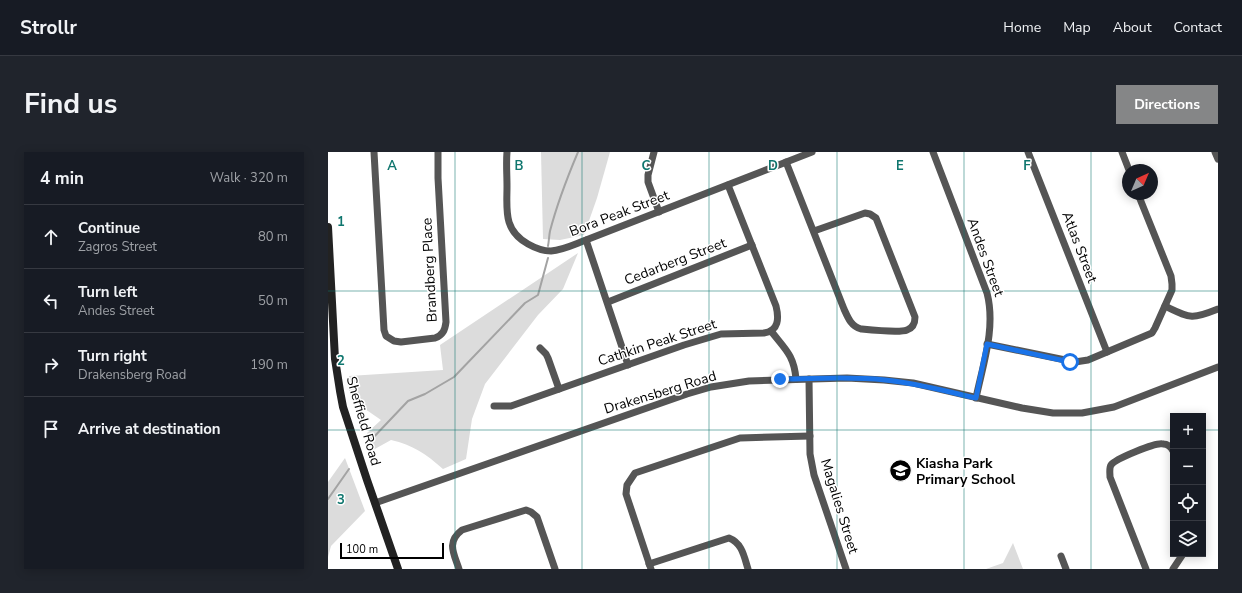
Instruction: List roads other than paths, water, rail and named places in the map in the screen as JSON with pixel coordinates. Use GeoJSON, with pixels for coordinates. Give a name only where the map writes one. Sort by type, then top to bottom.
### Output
{"type":"FeatureCollection","features":[{"type":"Feature","properties":{"kind":"street","name":"Brandberg Place"},"geometry":{"type":"LineString","coordinates":[[374,152],[384,330],[390,339],[401,342],[440,337],[445,330],[446,322],[438,152]]}},
{"type":"Feature","properties":{"kind":"street","name":"Bora Peak Street"},"geometry":{"type":"LineString","coordinates":[[507,152],[507,214],[509,224],[514,233],[525,243],[544,251],[562,249],[812,152]]}},
{"type":"Feature","properties":{"kind":"street"},"geometry":{"type":"LineString","coordinates":[[654,152],[648,175],[648,182],[659,212]]}},
{"type":"Feature","properties":{"kind":"street","name":"Andes Street"},"geometry":{"type":"LineString","coordinates":[[933,152],[987,293],[991,308],[987,344],[976,398]]}},
{"type":"Feature","properties":{"kind":"street","name":"Atlas Street"},"geometry":{"type":"LineString","coordinates":[[1028,152],[1107,352]]}},
{"type":"Feature","properties":{"kind":"street"},"geometry":{"type":"LineString","coordinates":[[1122,152],[1127,164]]}},
{"type":"Feature","properties":{"kind":"street"},"geometry":{"type":"LineString","coordinates":[[1215,152],[1218,160]]}},
{"type":"Feature","properties":{"kind":"street"},"geometry":{"type":"LineString","coordinates":[[786,162],[844,309],[850,322],[861,329],[904,331],[911,328],[915,317],[881,228],[874,216],[865,213],[814,232]]}},
{"type":"Feature","properties":{"kind":"street"},"geometry":{"type":"LineString","coordinates":[[728,185],[779,315],[776,324],[771,331],[791,357],[795,367],[796,379]]}},
{"type":"Feature","properties":{"kind":"street"},"geometry":{"type":"LineString","coordinates":[[987,344],[1075,362],[1088,360],[1152,333],[1172,290],[1172,280],[1140,200]]}},
{"type":"Feature","properties":{"kind":"street","name":"Sheffield Road"},"geometry":{"type":"LineString","coordinates":[[328,227],[336,374],[343,407],[398,569]]}},
{"type":"Feature","properties":{"kind":"street"},"geometry":{"type":"LineString","coordinates":[[586,240],[628,365]]}},
{"type":"Feature","properties":{"kind":"street","name":"Cedarberg Street"},"geometry":{"type":"LineString","coordinates":[[608,302],[752,245]]}},
{"type":"Feature","properties":{"kind":"street"},"geometry":{"type":"LineString","coordinates":[[1165,306],[1183,315],[1192,317],[1202,316],[1218,309]]}},
{"type":"Feature","properties":{"kind":"street","name":"Cathkin Peak Street"},"geometry":{"type":"LineString","coordinates":[[494,406],[511,406],[721,334],[764,333],[771,331]]}},
{"type":"Feature","properties":{"kind":"street"},"geometry":{"type":"LineString","coordinates":[[540,348],[548,358],[559,389]]}},
{"type":"Feature","properties":{"kind":"street","name":"Drakensberg Road"},"geometry":{"type":"LineString","coordinates":[[375,503],[687,394],[749,381],[847,378],[884,380],[913,384],[1022,408],[1053,413],[1082,413],[1114,407],[1218,367]]}},
{"type":"Feature","properties":{"kind":"street","name":"Magalies Street"},"geometry":{"type":"LineString","coordinates":[[809,379],[810,454],[814,475],[846,569]]}},
{"type":"Feature","properties":{"kind":"street"},"geometry":{"type":"LineString","coordinates":[[748,569],[741,547],[729,538],[650,566],[626,494],[627,485],[635,473],[720,443],[740,438],[810,436]]}},
{"type":"Feature","properties":{"kind":"street"},"geometry":{"type":"LineString","coordinates":[[1146,569],[1110,477],[1110,468],[1112,463],[1117,460],[1145,448],[1162,443],[1171,449]]}},
{"type":"Feature","properties":{"kind":"street"},"geometry":{"type":"LineString","coordinates":[[459,569],[452,548],[453,541],[458,533],[526,510],[537,517],[555,569]]}},
{"type":"Feature","properties":{"kind":"street"},"geometry":{"type":"LineString","coordinates":[[1062,556],[1066,569]]}},
{"type":"Feature","properties":{"kind":"street"},"geometry":{"type":"LineString","coordinates":[[1173,569],[1181,557]]}},
{"type":"Feature","properties":{"kind":"waterway"},"geometry":{"type":"LineString","coordinates":[[548,246],[550,231],[556,211],[578,152]]}},
{"type":"Feature","properties":{"kind":"waterway"},"geometry":{"type":"LineString","coordinates":[[370,441],[408,401],[425,394],[454,377],[525,303],[538,295],[548,258]]}},
{"type":"Feature","properties":{"kind":"waterway"},"geometry":{"type":"LineString","coordinates":[[328,499],[349,469]]}},
{"type":"Feature","properties":{"kind":"place","name":"Kiasha Park Primary School"},"geometry":{"type":"Point","coordinates":[900,471]}}]}
